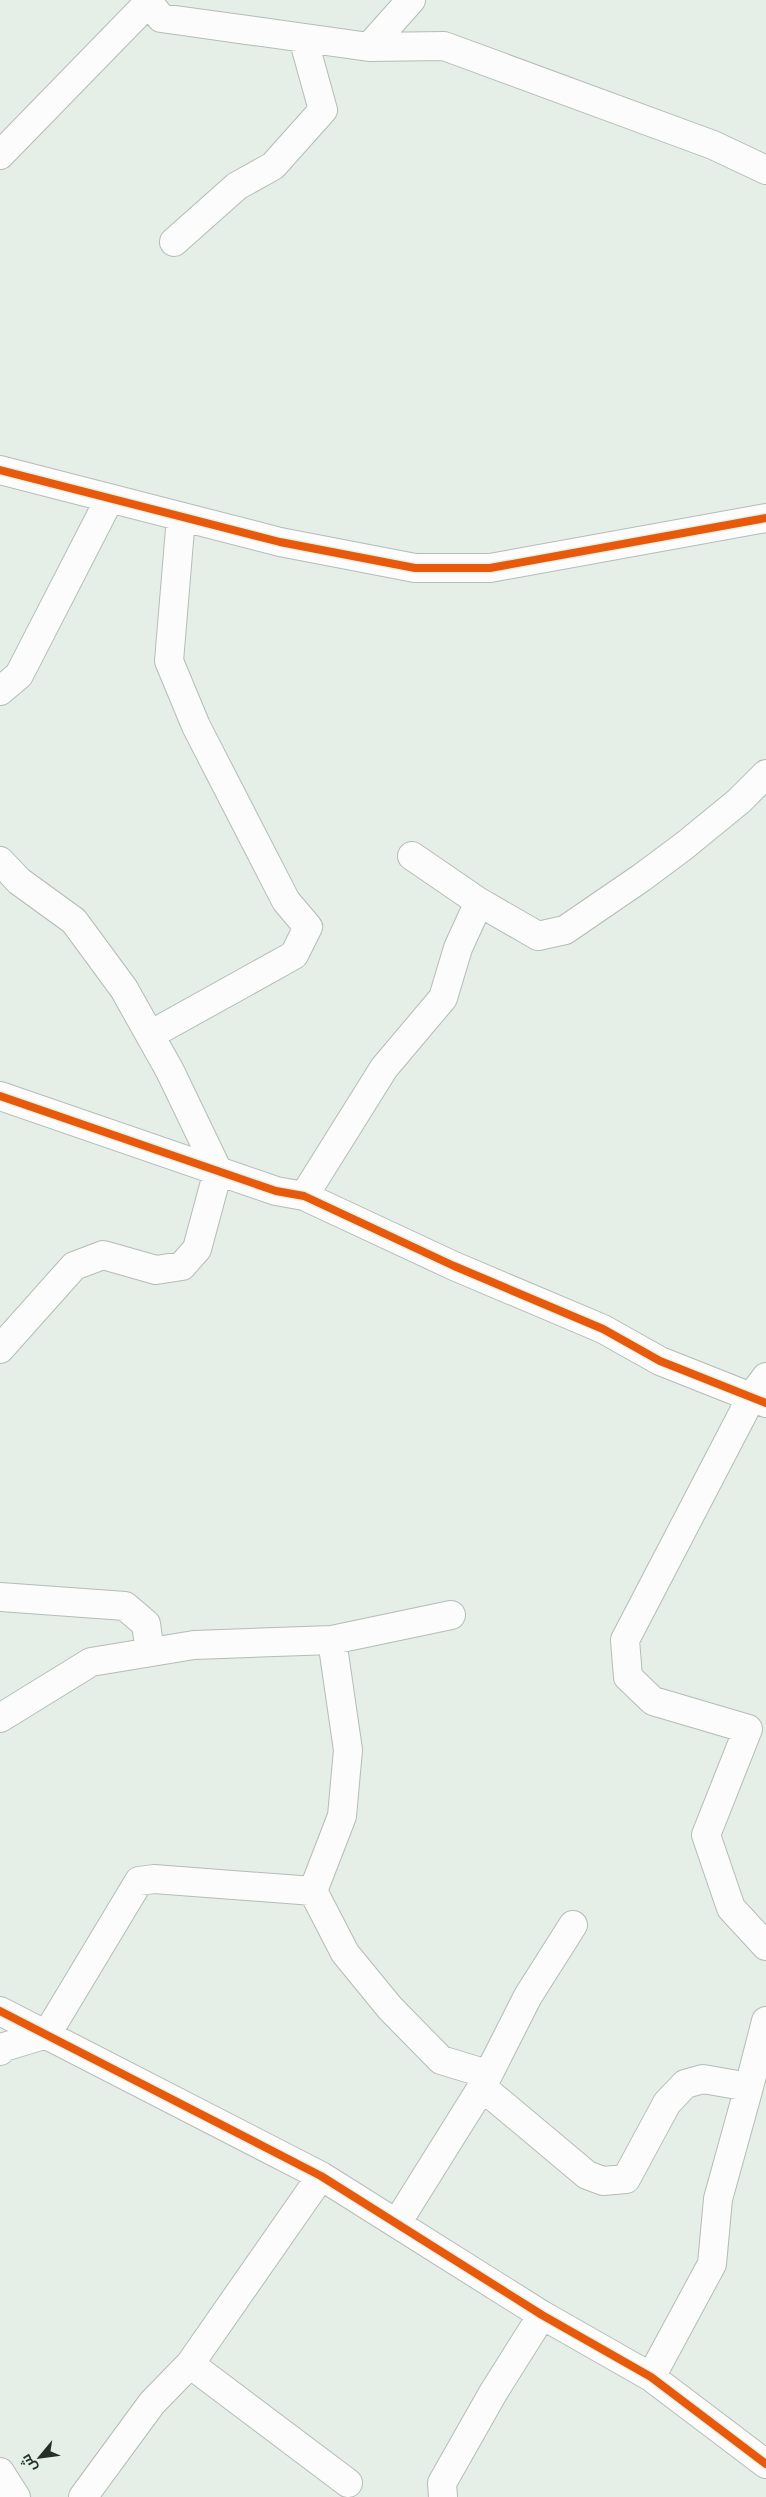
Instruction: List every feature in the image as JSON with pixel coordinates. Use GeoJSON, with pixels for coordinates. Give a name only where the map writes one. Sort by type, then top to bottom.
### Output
{"type":"FeatureCollection","features":[{"type":"Feature","properties":{"kind":"street"},"geometry":{"type":"LineString","coordinates":[[369,47],[412,0]]}},
{"type":"Feature","properties":{"kind":"street"},"geometry":{"type":"LineString","coordinates":[[0,155],[148,1],[161,18],[369,47],[444,46],[712,145],[766,170]]}},
{"type":"Feature","properties":{"kind":"street"},"geometry":{"type":"LineString","coordinates":[[174,242],[237,186],[273,166],[324,110],[303,38]]}},
{"type":"Feature","properties":{"kind":"street"},"geometry":{"type":"LineString","coordinates":[[0,470],[280,542],[416,568],[480,568],[766,518]]}},
{"type":"Feature","properties":{"kind":"street"},"geometry":{"type":"LineString","coordinates":[[0,691],[19,675],[110,498]]}},
{"type":"Feature","properties":{"kind":"street"},"geometry":{"type":"LineString","coordinates":[[150,1034],[294,955],[308,927],[286,901],[196,726],[169,661],[181,517]]}},
{"type":"Feature","properties":{"kind":"street"},"geometry":{"type":"LineString","coordinates":[[412,856],[479,902],[538,936],[565,930],[684,846],[766,774]]}},
{"type":"Feature","properties":{"kind":"street"},"geometry":{"type":"LineString","coordinates":[[0,861],[19,881],[74,921],[124,989],[170,1071],[218,1171],[197,1248],[182,1266],[156,1270],[103,1255],[74,1266],[0,1349]]}},
{"type":"Feature","properties":{"kind":"street"},"geometry":{"type":"LineString","coordinates":[[304,1196],[384,1068],[443,998],[458,948],[479,902]]}},
{"type":"Feature","properties":{"kind":"street"},"geometry":{"type":"LineString","coordinates":[[0,1096],[276,1191],[304,1196],[454,1266],[603,1329],[660,1361],[761,1392],[625,1640],[628,1676],[652,1701],[757,1733],[706,1835],[731,1908],[766,1946]]}},
{"type":"Feature","properties":{"kind":"street"},"geometry":{"type":"LineString","coordinates":[[0,1597],[125,1606],[146,1624],[150,1652]]}},
{"type":"Feature","properties":{"kind":"street"},"geometry":{"type":"LineString","coordinates":[[0,1718],[91,1662],[194,1646],[332,1640],[451,1615]]}},
{"type":"Feature","properties":{"kind":"street"},"geometry":{"type":"LineString","coordinates":[[332,1640],[348,1750],[342,1816],[313,1891],[345,1953],[390,2008],[441,2060],[484,2080],[587,2175],[603,2181],[626,2179],[667,2103],[685,2084],[703,2079],[749,2087]]}},
{"type":"Feature","properties":{"kind":"street"},"geometry":{"type":"LineString","coordinates":[[0,2052],[4,2047],[47,2034],[139,1881],[154,1879],[313,1891]]}},
{"type":"Feature","properties":{"kind":"street"},"geometry":{"type":"LineString","coordinates":[[397,2223],[484,2080],[528,1996],[573,1925]]}},
{"type":"Feature","properties":{"kind":"street"},"geometry":{"type":"LineString","coordinates":[[0,2011],[321,2176],[542,2315],[651,2377],[766,2464]]}},
{"type":"Feature","properties":{"kind":"street"},"geometry":{"type":"LineString","coordinates":[[651,2377],[712,2264],[718,2199],[766,2021]]}},
{"type":"Feature","properties":{"kind":"street"},"geometry":{"type":"LineString","coordinates":[[83,2497],[152,2403],[190,2364],[321,2176]]}},
{"type":"Feature","properties":{"kind":"street"},"geometry":{"type":"LineString","coordinates":[[444,2497],[442,2483],[493,2393],[542,2315]]}},
{"type":"Feature","properties":{"kind":"street"},"geometry":{"type":"LineString","coordinates":[[190,2364],[348,2483]]}},
{"type":"Feature","properties":{"kind":"street"},"geometry":{"type":"LineString","coordinates":[[0,2472],[16,2497]]}},
{"type":"Feature","properties":{"kind":"cycle path"},"geometry":{"type":"LineString","coordinates":[[0,470],[280,542],[415,568],[490,568],[766,518]]}},
{"type":"Feature","properties":{"kind":"cycle path"},"geometry":{"type":"LineString","coordinates":[[0,1096],[276,1191],[304,1196],[454,1266],[603,1329],[660,1361],[766,1403]]}},
{"type":"Feature","properties":{"kind":"cycle path"},"geometry":{"type":"LineString","coordinates":[[0,2011],[321,2176],[542,2315],[651,2377],[766,2464]]}}]}
